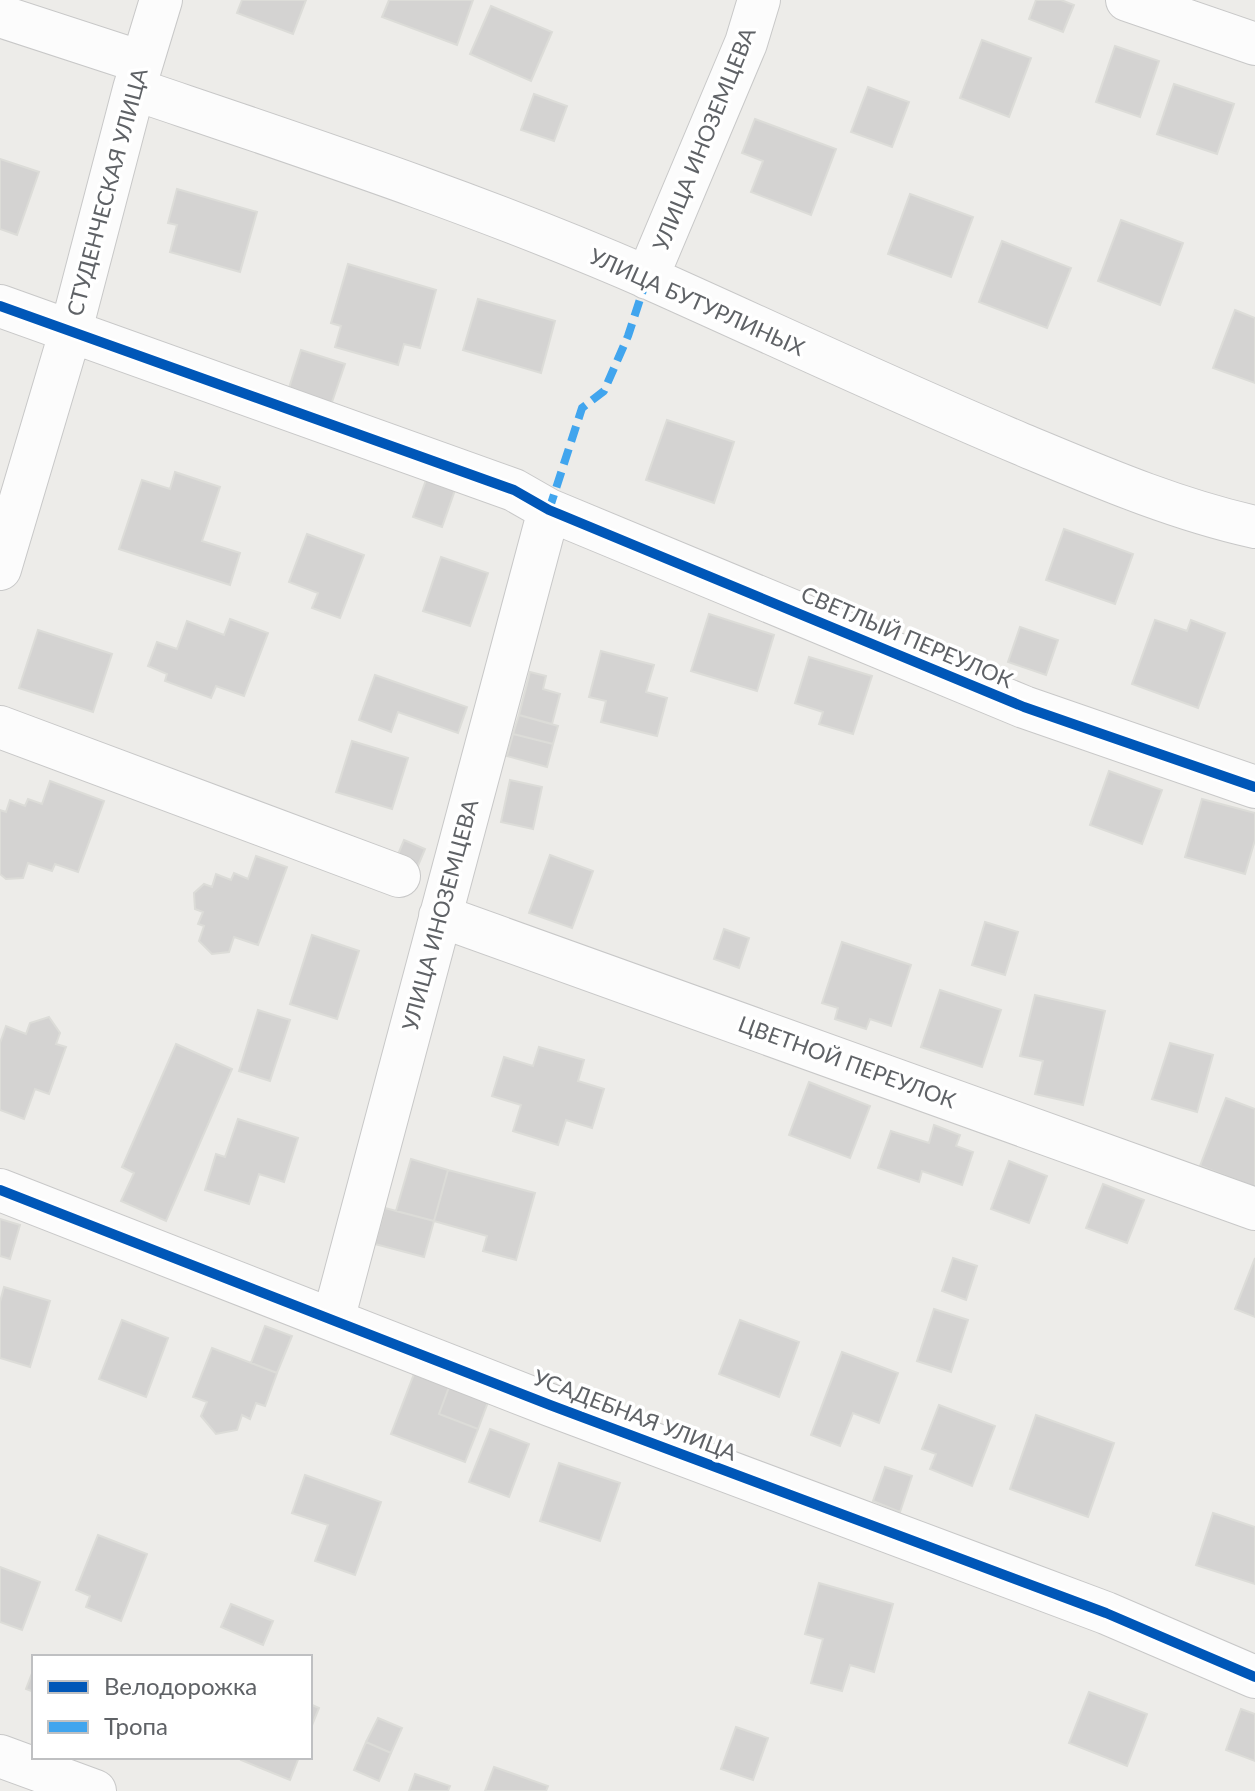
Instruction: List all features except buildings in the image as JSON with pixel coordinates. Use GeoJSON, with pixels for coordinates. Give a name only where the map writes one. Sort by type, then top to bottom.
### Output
{"type":"FeatureCollection","features":[{"type":"Feature","properties":{"kind":"street","name":"СТУДЕНЧЕСКАЯ УЛИЦА"},"geometry":{"type":"LineString","coordinates":[[0,569],[8,512],[71,330],[137,75],[161,0]]}},
{"type":"Feature","properties":{"kind":"street","name":"УЛИЦА ИНОЗЕМЦЕВА"},"geometry":{"type":"LineString","coordinates":[[647,278],[746,43],[759,0]]}},
{"type":"Feature","properties":{"kind":"street"},"geometry":{"type":"LineString","coordinates":[[1127,0],[1255,44]]}},
{"type":"Feature","properties":{"kind":"street","name":"УЛИЦА БУТУРЛИНЫХ"},"geometry":{"type":"LineString","coordinates":[[0,16],[137,75],[647,278],[919,401],[1100,477],[1193,512],[1255,527]]}},
{"type":"Feature","properties":{"kind":"street","name":"СВЕТЛЫЙ ПЕРЕУЛОК"},"geometry":{"type":"LineString","coordinates":[[0,306],[514,490],[549,510],[1024,707],[1255,787]]}},
{"type":"Feature","properties":{"kind":"street","name":"УЛИЦА ИНОЗЕМЦЕВА"},"geometry":{"type":"LineString","coordinates":[[333,1320],[549,510]]}},
{"type":"Feature","properties":{"kind":"street"},"geometry":{"type":"LineString","coordinates":[[0,727],[399,876]]}},
{"type":"Feature","properties":{"kind":"street","name":"ЦВЕТНОЙ ПЕРЕУЛОК"},"geometry":{"type":"LineString","coordinates":[[440,916],[1255,1209]]}},
{"type":"Feature","properties":{"kind":"street","name":"УСАДЕБНАЯ УЛИЦА"},"geometry":{"type":"LineString","coordinates":[[0,1190],[550,1405],[1106,1613],[1255,1677]]}},
{"type":"Feature","properties":{"kind":"street"},"geometry":{"type":"LineString","coordinates":[[0,1756],[95,1791]]}},
{"type":"Feature","properties":{"kind":"marked path"},"geometry":{"type":"LineString","coordinates":[[549,510],[582,408],[604,391],[628,336],[647,278]]}},
{"type":"Feature","properties":{"kind":"cycle path"},"geometry":{"type":"LineString","coordinates":[[0,306],[514,490],[549,510],[1024,707],[1255,787]]}},
{"type":"Feature","properties":{"kind":"cycle path"},"geometry":{"type":"LineString","coordinates":[[0,1190],[550,1405],[1106,1613],[1255,1677]]}}]}
